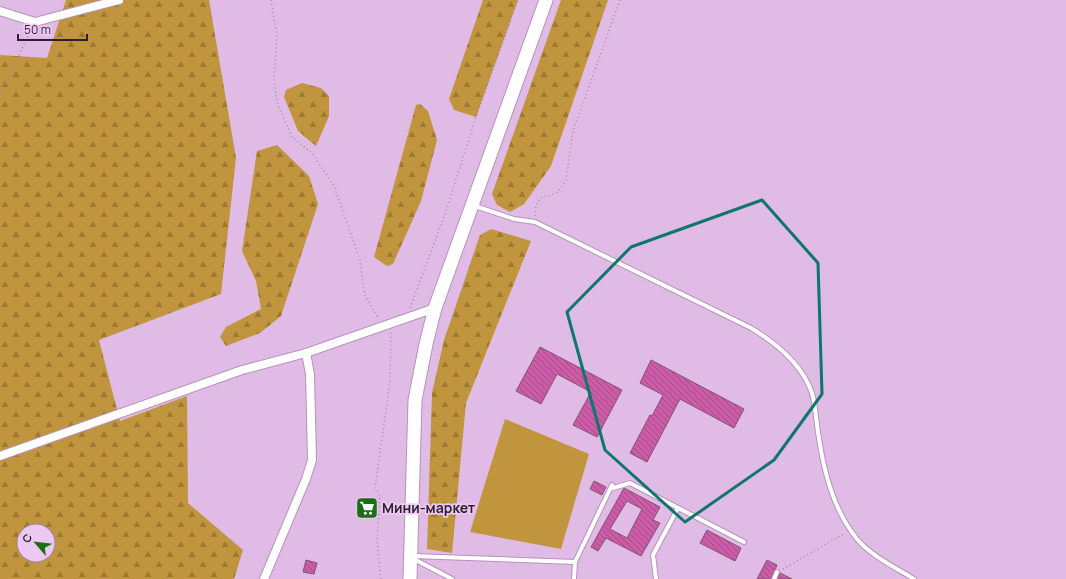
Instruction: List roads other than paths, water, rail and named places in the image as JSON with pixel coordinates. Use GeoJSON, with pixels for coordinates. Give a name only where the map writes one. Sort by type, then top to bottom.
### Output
{"type":"FeatureCollection","features":[{"type":"Feature","properties":{"kind":"main road"},"geometry":{"type":"LineString","coordinates":[[410,579],[415,400],[426,344],[435,308],[546,0]]}},
{"type":"Feature","properties":{"kind":"street"},"geometry":{"type":"LineString","coordinates":[[0,10],[35,22],[119,0]]}},
{"type":"Feature","properties":{"kind":"street"},"geometry":{"type":"LineString","coordinates":[[0,456],[242,370],[306,353],[382,325],[435,308]]}},
{"type":"Feature","properties":{"kind":"street"},"geometry":{"type":"LineString","coordinates":[[264,579],[306,479],[312,460],[310,374],[306,353]]}},
{"type":"Feature","properties":{"kind":"lane"},"geometry":{"type":"LineString","coordinates":[[473,205],[514,219],[534,222],[767,337],[786,354],[800,370],[812,392],[825,469],[834,499],[857,540],[872,552],[914,579]]}},
{"type":"Feature","properties":{"kind":"lane"},"geometry":{"type":"LineString","coordinates":[[574,579],[575,562],[611,487],[630,483],[744,542]]}},
{"type":"Feature","properties":{"kind":"lane"},"geometry":{"type":"LineString","coordinates":[[656,579],[653,555],[678,508]]}},
{"type":"Feature","properties":{"kind":"lane"},"geometry":{"type":"LineString","coordinates":[[410,556],[575,562]]}},
{"type":"Feature","properties":{"kind":"lane"},"geometry":{"type":"LineString","coordinates":[[410,556],[452,579]]}},
{"type":"Feature","properties":{"kind":"lane"},"geometry":{"type":"LineString","coordinates":[[774,579],[777,572]]}},
{"type":"Feature","properties":{"kind":"place","name":"Мини-маркет"},"geometry":{"type":"Point","coordinates":[367,508]}}]}
